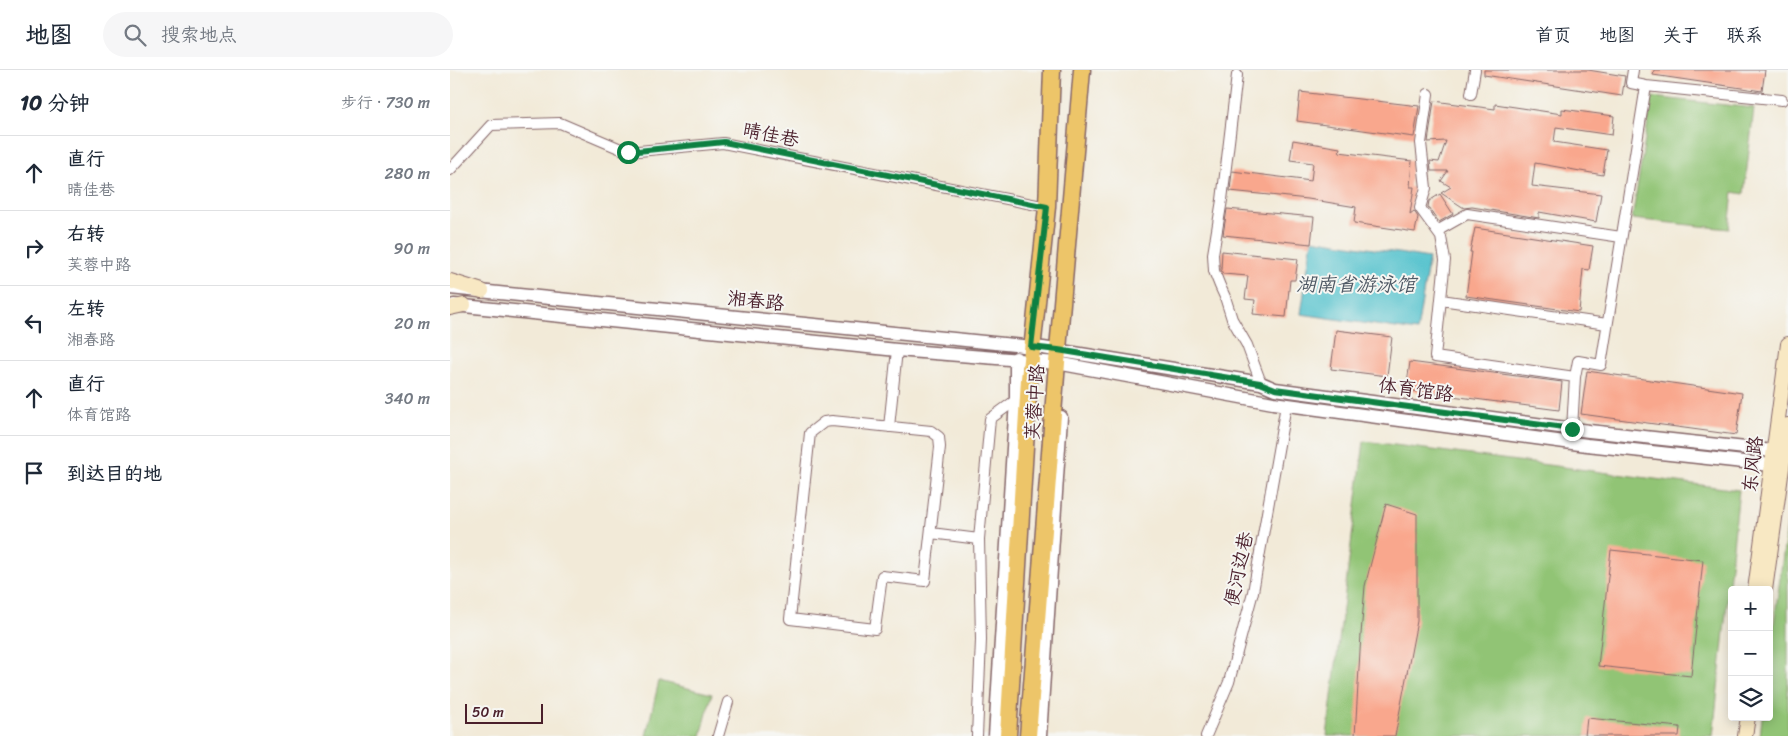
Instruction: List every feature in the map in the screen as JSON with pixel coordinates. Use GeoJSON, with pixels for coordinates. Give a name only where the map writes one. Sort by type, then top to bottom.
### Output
{"type":"FeatureCollection","features":[{"type":"Feature","properties":{"kind":"main road","name":"芙蓉中路"},"geometry":{"type":"LineString","coordinates":[[1008,736],[1029,379],[1026,355],[1047,207],[1052,70]]}},
{"type":"Feature","properties":{"kind":"main road","name":"芙蓉中路"},"geometry":{"type":"LineString","coordinates":[[1028,736],[1082,70]]}},
{"type":"Feature","properties":{"kind":"main road"},"geometry":{"type":"LineString","coordinates":[[450,281],[482,292]]}},
{"type":"Feature","properties":{"kind":"main road"},"geometry":{"type":"LineString","coordinates":[[450,308],[464,306]]}},
{"type":"Feature","properties":{"kind":"main road","name":"东风路"},"geometry":{"type":"LineString","coordinates":[[1756,586],[1788,344]]}},
{"type":"Feature","properties":{"kind":"main road"},"geometry":{"type":"LineString","coordinates":[[1016,400],[1029,379]]}},
{"type":"Feature","properties":{"kind":"main road","name":"东风路"},"geometry":{"type":"LineString","coordinates":[[1766,586],[1788,424]]}},
{"type":"Feature","properties":{"kind":"main road"},"geometry":{"type":"LineString","coordinates":[[1736,736],[1738,721]]}},
{"type":"Feature","properties":{"kind":"main road"},"geometry":{"type":"LineString","coordinates":[[1745,736],[1747,721]]}},
{"type":"Feature","properties":{"kind":"street"},"geometry":{"type":"LineString","coordinates":[[1471,94],[1475,70]]}},
{"type":"Feature","properties":{"kind":"street"},"geometry":{"type":"LineString","coordinates":[[1633,70],[1631,82],[1646,86],[1782,100]]}},
{"type":"Feature","properties":{"kind":"street"},"geometry":{"type":"LineString","coordinates":[[1237,75],[1222,200],[1213,254],[1214,271],[1232,318],[1247,345],[1260,383]]}},
{"type":"Feature","properties":{"kind":"street"},"geometry":{"type":"LineString","coordinates":[[1572,429],[1575,377],[1578,361],[1601,365],[1646,86]]}},
{"type":"Feature","properties":{"kind":"street"},"geometry":{"type":"LineString","coordinates":[[1428,94],[1421,143],[1426,188],[1420,208],[1441,237],[1446,260],[1435,356],[1575,377]]}},
{"type":"Feature","properties":{"kind":"street","name":"晴佳巷"},"geometry":{"type":"LineString","coordinates":[[450,170],[491,124],[560,123],[628,152],[724,142],[1047,207]]}},
{"type":"Feature","properties":{"kind":"street"},"geometry":{"type":"LineString","coordinates":[[1437,232],[1467,214],[1621,238]]}},
{"type":"Feature","properties":{"kind":"street","name":"湘春路"},"geometry":{"type":"LineString","coordinates":[[450,288],[1060,359]]}},
{"type":"Feature","properties":{"kind":"street"},"geometry":{"type":"LineString","coordinates":[[1441,300],[1607,324]]}},
{"type":"Feature","properties":{"kind":"street","name":"湘春路"},"geometry":{"type":"LineString","coordinates":[[450,304],[898,350],[1026,355]]}},
{"type":"Feature","properties":{"kind":"street"},"geometry":{"type":"LineString","coordinates":[[889,427],[898,350]]}},
{"type":"Feature","properties":{"kind":"street"},"geometry":{"type":"LineString","coordinates":[[995,736],[1016,400],[1026,355]]}},
{"type":"Feature","properties":{"kind":"street","name":"体育馆路"},"geometry":{"type":"LineString","coordinates":[[1060,359],[1260,383],[1275,389],[1572,429],[1773,451]]}},
{"type":"Feature","properties":{"kind":"street","name":"体育馆路"},"geometry":{"type":"LineString","coordinates":[[1060,359],[1286,405],[1587,445],[1771,465]]}},
{"type":"Feature","properties":{"kind":"street","name":"芙蓉中路"},"geometry":{"type":"LineString","coordinates":[[1040,736],[1060,359]]}},
{"type":"Feature","properties":{"kind":"street"},"geometry":{"type":"LineString","coordinates":[[977,736],[981,640],[978,539],[990,419],[1016,400]]}},
{"type":"Feature","properties":{"kind":"street","name":"便河边巷"},"geometry":{"type":"LineString","coordinates":[[1206,736],[1229,682],[1253,592],[1286,405]]}},
{"type":"Feature","properties":{"kind":"street"},"geometry":{"type":"LineString","coordinates":[[832,421],[889,427],[931,432],[939,437],[940,447],[925,581],[882,576],[875,629],[790,619],[810,433],[824,422],[832,421]]}},
{"type":"Feature","properties":{"kind":"street"},"geometry":{"type":"LineString","coordinates":[[931,533],[978,539]]}},
{"type":"Feature","properties":{"kind":"street"},"geometry":{"type":"LineString","coordinates":[[718,736],[728,702]]}},
{"type":"Feature","properties":{"kind":"green space"},"geometry":{"type":"Polygon","coordinates":[[[1652,97],[1754,108],[1744,194],[1733,192],[1729,229],[1632,219],[1652,97]]]}},
{"type":"Feature","properties":{"kind":"green space"},"geometry":{"type":"Polygon","coordinates":[[[1364,441],[1739,490],[1713,736],[1327,736],[1364,441]]]}},
{"type":"Feature","properties":{"kind":"green space"},"geometry":{"type":"Polygon","coordinates":[[[1788,517],[1788,736],[1760,736],[1762,721],[1773,721],[1773,631],[1788,517]]]}},
{"type":"Feature","properties":{"kind":"green space"},"geometry":{"type":"Polygon","coordinates":[[[659,681],[712,694],[701,736],[646,736],[659,681]]]}},
{"type":"Feature","properties":{"kind":"water","name":"湖南省游泳馆"},"geometry":{"type":"Polygon","coordinates":[[[1312,239],[1429,258],[1417,331],[1301,314],[1312,239]]]}},
{"type":"Feature","properties":{"kind":"building"},"geometry":{"type":"Polygon","coordinates":[[[1484,70],[1588,70],[1625,76],[1622,96],[1484,75],[1484,70]]]}},
{"type":"Feature","properties":{"kind":"building"},"geometry":{"type":"Polygon","coordinates":[[[1654,70],[1765,70],[1762,91],[1653,75],[1654,70]]]}},
{"type":"Feature","properties":{"kind":"building"},"geometry":{"type":"Polygon","coordinates":[[[1300,92],[1419,106],[1414,137],[1297,121],[1300,92]]]}},
{"type":"Feature","properties":{"kind":"building"},"geometry":{"type":"Polygon","coordinates":[[[1434,101],[1495,109],[1495,104],[1562,114],[1562,109],[1614,116],[1612,135],[1556,127],[1554,142],[1607,150],[1603,175],[1535,163],[1532,186],[1601,194],[1596,222],[1539,212],[1539,218],[1472,207],[1464,208],[1441,193],[1451,187],[1441,181],[1448,171],[1431,171],[1430,161],[1439,162],[1446,141],[1428,142],[1434,101]]]}},
{"type":"Feature","properties":{"kind":"building"},"geometry":{"type":"Polygon","coordinates":[[[1293,140],[1340,148],[1339,152],[1412,161],[1410,187],[1414,187],[1410,214],[1414,211],[1418,217],[1415,232],[1354,223],[1356,207],[1308,199],[1230,191],[1232,171],[1311,181],[1313,163],[1290,160],[1293,140]]]}},
{"type":"Feature","properties":{"kind":"building"},"geometry":{"type":"Polygon","coordinates":[[[1440,194],[1453,214],[1439,222],[1428,207],[1429,201],[1440,194]]]}},
{"type":"Feature","properties":{"kind":"building"},"geometry":{"type":"Polygon","coordinates":[[[1227,209],[1314,217],[1311,244],[1223,235],[1227,209]]]}},
{"type":"Feature","properties":{"kind":"building"},"geometry":{"type":"Polygon","coordinates":[[[1475,228],[1593,246],[1589,270],[1583,269],[1579,312],[1466,296],[1472,252],[1470,252],[1475,228]]]}},
{"type":"Feature","properties":{"kind":"building"},"geometry":{"type":"Polygon","coordinates":[[[1222,251],[1298,259],[1295,280],[1290,280],[1286,317],[1253,314],[1255,300],[1245,299],[1248,276],[1223,274],[1221,270],[1222,251]]]}},
{"type":"Feature","properties":{"kind":"building"},"geometry":{"type":"Polygon","coordinates":[[[1336,330],[1392,337],[1387,376],[1331,369],[1336,330]]]}},
{"type":"Feature","properties":{"kind":"building"},"geometry":{"type":"Polygon","coordinates":[[[1410,362],[1562,382],[1559,410],[1406,390],[1410,362]]]}},
{"type":"Feature","properties":{"kind":"building"},"geometry":{"type":"Polygon","coordinates":[[[1587,371],[1742,393],[1736,435],[1581,414],[1587,371]]]}},
{"type":"Feature","properties":{"kind":"building"},"geometry":{"type":"Polygon","coordinates":[[[1386,504],[1417,514],[1417,621],[1395,736],[1355,736],[1365,586],[1386,504]]]}},
{"type":"Feature","properties":{"kind":"building"},"geometry":{"type":"Polygon","coordinates":[[[1611,550],[1703,560],[1691,676],[1598,666],[1611,550]]]}},
{"type":"Feature","properties":{"kind":"building"},"geometry":{"type":"Polygon","coordinates":[[[1587,718],[1680,727],[1679,736],[1585,736],[1587,718]]]}},
{"type":"Feature","properties":{"kind":"route"},"geometry":{"type":"LineString","coordinates":[[628,152],[724,142],[1047,207],[1031,347],[1260,383],[1275,389],[1572,429]]}}]}
